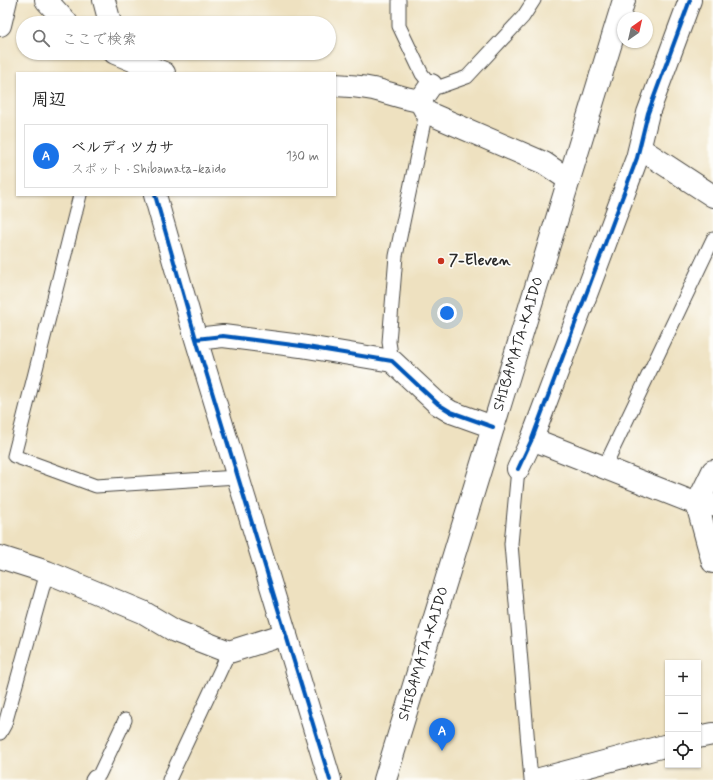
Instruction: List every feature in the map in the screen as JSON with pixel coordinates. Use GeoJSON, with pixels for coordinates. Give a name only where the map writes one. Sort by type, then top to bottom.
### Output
{"type":"FeatureCollection","features":[{"type":"Feature","properties":{"kind":"street"},"geometry":{"type":"LineString","coordinates":[[0,25],[6,0]]}},
{"type":"Feature","properties":{"kind":"street"},"geometry":{"type":"LineString","coordinates":[[46,0],[61,16]]}},
{"type":"Feature","properties":{"kind":"street"},"geometry":{"type":"LineString","coordinates":[[104,0],[108,16]]}},
{"type":"Feature","properties":{"kind":"street","name":"SHIBAMATA-KAIDO"},"geometry":{"type":"LineString","coordinates":[[385,780],[624,0]]}},
{"type":"Feature","properties":{"kind":"street"},"geometry":{"type":"LineString","coordinates":[[518,469],[532,439],[641,149],[648,113],[690,0]]}},
{"type":"Feature","properties":{"kind":"street"},"geometry":{"type":"LineString","coordinates":[[125,60],[161,72]]}},
{"type":"Feature","properties":{"kind":"street"},"geometry":{"type":"LineString","coordinates":[[336,85],[359,86],[381,91],[404,99],[426,100],[544,163],[569,180]]}},
{"type":"Feature","properties":{"kind":"street"},"geometry":{"type":"LineString","coordinates":[[641,149],[713,196]]}},
{"type":"Feature","properties":{"kind":"street"},"geometry":{"type":"LineString","coordinates":[[155,196],[237,477],[330,780]]}},
{"type":"Feature","properties":{"kind":"street"},"geometry":{"type":"LineString","coordinates":[[196,339],[223,336],[301,346],[392,361],[438,404],[451,412],[493,427]]}},
{"type":"Feature","properties":{"kind":"street"},"geometry":{"type":"LineString","coordinates":[[532,439],[604,468],[705,505]]}},
{"type":"Feature","properties":{"kind":"street"},"geometry":{"type":"LineString","coordinates":[[713,471],[705,505],[713,562]]}},
{"type":"Feature","properties":{"kind":"street"},"geometry":{"type":"LineString","coordinates":[[0,557],[47,572],[143,612],[175,631],[229,652],[286,634]]}},
{"type":"Feature","properties":{"kind":"street"},"geometry":{"type":"LineString","coordinates":[[701,737],[713,734]]}},
{"type":"Feature","properties":{"kind":"street"},"geometry":{"type":"LineString","coordinates":[[536,780],[665,746]]}},
{"type":"Feature","properties":{"kind":"lane"},"geometry":{"type":"LineString","coordinates":[[392,361],[389,342],[396,256],[426,100],[422,74],[399,26],[399,0]]}},
{"type":"Feature","properties":{"kind":"lane"},"geometry":{"type":"LineString","coordinates":[[426,100],[439,87],[467,76],[523,18],[534,0]]}},
{"type":"Feature","properties":{"kind":"lane"},"geometry":{"type":"LineString","coordinates":[[80,196],[14,456],[96,486],[237,477]]}},
{"type":"Feature","properties":{"kind":"lane"},"geometry":{"type":"LineString","coordinates":[[604,468],[713,239]]}},
{"type":"Feature","properties":{"kind":"lane"},"geometry":{"type":"LineString","coordinates":[[518,469],[511,544],[531,780]]}},
{"type":"Feature","properties":{"kind":"lane"},"geometry":{"type":"LineString","coordinates":[[0,733],[5,724],[47,572]]}},
{"type":"Feature","properties":{"kind":"lane"},"geometry":{"type":"LineString","coordinates":[[169,780],[229,652]]}},
{"type":"Feature","properties":{"kind":"lane"},"geometry":{"type":"LineString","coordinates":[[100,778],[125,720]]}},
{"type":"Feature","properties":{"kind":"cycle path"},"geometry":{"type":"LineString","coordinates":[[518,469],[532,439],[637,158],[648,113],[690,0]]}},
{"type":"Feature","properties":{"kind":"cycle path"},"geometry":{"type":"LineString","coordinates":[[155,196],[196,339],[330,780]]}},
{"type":"Feature","properties":{"kind":"cycle path"},"geometry":{"type":"LineString","coordinates":[[196,339],[223,336],[301,346],[392,361],[438,404],[451,412],[493,427]]}},
{"type":"Feature","properties":{"kind":"place","name":"7-Eleven"},"geometry":{"type":"Point","coordinates":[441,261]}},
{"type":"Feature","properties":{"kind":"place","name":"ベルディツカサ"},"geometry":{"type":"Point","coordinates":[442,751]}}]}
